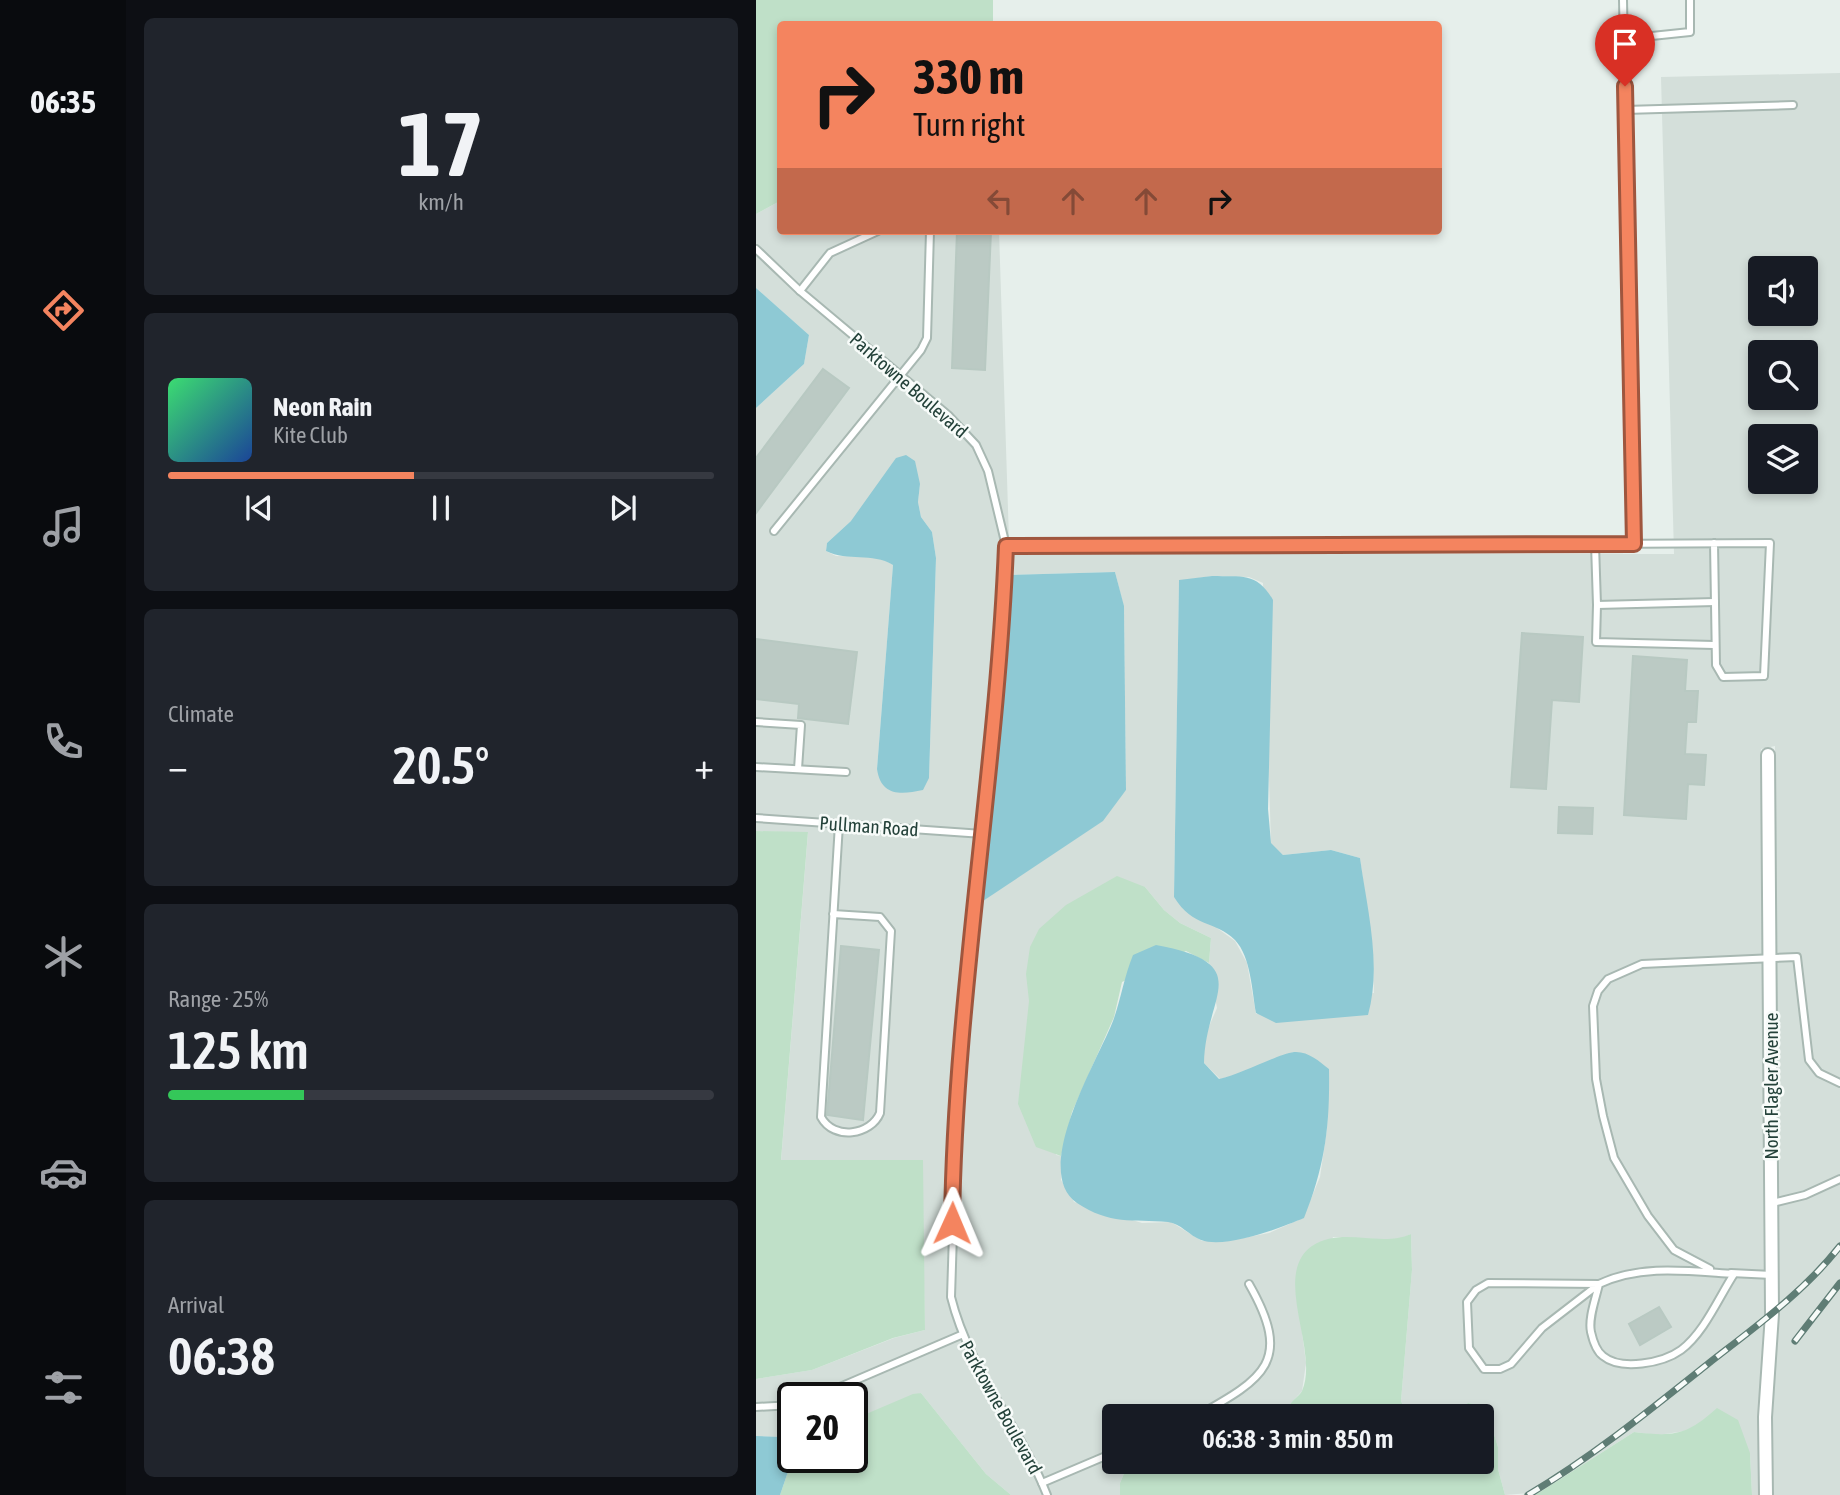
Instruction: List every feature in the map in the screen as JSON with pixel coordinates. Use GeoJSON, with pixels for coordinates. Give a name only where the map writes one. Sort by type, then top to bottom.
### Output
{"type":"FeatureCollection","features":[{"type":"Feature","properties":{"kind":"street","name":"North Flagler Avenue"},"geometry":{"type":"LineString","coordinates":[[1766,1495],[1765,1417],[1772,1275],[1768,755]]}},
{"type":"Feature","properties":{"kind":"lane"},"geometry":{"type":"LineString","coordinates":[[1623,0],[1634,544]]}},
{"type":"Feature","properties":{"kind":"lane"},"geometry":{"type":"LineString","coordinates":[[1623,39],[1690,32],[1690,0]]}},
{"type":"Feature","properties":{"kind":"lane"},"geometry":{"type":"LineString","coordinates":[[1625,110],[1793,105]]}},
{"type":"Feature","properties":{"kind":"lane"},"geometry":{"type":"LineString","coordinates":[[800,291],[830,253],[869,235]]}},
{"type":"Feature","properties":{"kind":"lane"},"geometry":{"type":"LineString","coordinates":[[774,531],[902,377],[927,338],[930,235]]}},
{"type":"Feature","properties":{"kind":"lane","name":"Parktowne Boulevard"},"geometry":{"type":"LineString","coordinates":[[756,249],[800,291],[948,415],[976,445],[988,471],[1006,546],[982,834],[959,1042],[953,1160],[951,1297],[961,1335],[982,1377],[1033,1458],[1047,1495]]}},
{"type":"Feature","properties":{"kind":"lane"},"geometry":{"type":"LineString","coordinates":[[1006,546],[1634,544],[1714,543],[1770,543],[1764,676],[1723,677],[1716,665],[1714,543]]}},
{"type":"Feature","properties":{"kind":"lane"},"geometry":{"type":"LineString","coordinates":[[1595,544],[1596,642],[1714,645]]}},
{"type":"Feature","properties":{"kind":"lane"},"geometry":{"type":"LineString","coordinates":[[1597,605],[1715,602]]}},
{"type":"Feature","properties":{"kind":"lane"},"geometry":{"type":"LineString","coordinates":[[756,722],[801,725],[798,769]]}},
{"type":"Feature","properties":{"kind":"lane"},"geometry":{"type":"LineString","coordinates":[[756,767],[846,772]]}},
{"type":"Feature","properties":{"kind":"lane","name":"Pullman Road"},"geometry":{"type":"LineString","coordinates":[[756,818],[982,834]]}},
{"type":"Feature","properties":{"kind":"lane"},"geometry":{"type":"LineString","coordinates":[[833,914],[880,917],[891,930],[880,1112],[876,1124],[865,1131],[836,1130],[825,1124],[821,1117],[833,914],[839,824]]}},
{"type":"Feature","properties":{"kind":"lane"},"geometry":{"type":"LineString","coordinates":[[1734,1274],[1703,1268],[1674,1250],[1648,1216],[1614,1158],[1596,1079],[1593,1006],[1598,991],[1608,979],[1642,964],[1797,957],[1809,1060],[1819,1073],[1840,1083]]}},
{"type":"Feature","properties":{"kind":"lane"},"geometry":{"type":"LineString","coordinates":[[1772,1203],[1805,1195],[1840,1179]]}},
{"type":"Feature","properties":{"kind":"lane"},"geometry":{"type":"LineString","coordinates":[[1599,1284],[1527,1281],[1488,1283],[1476,1290],[1467,1301],[1469,1348],[1484,1369],[1500,1370],[1511,1364],[1542,1328],[1599,1284],[1614,1277],[1656,1269],[1772,1275]]}},
{"type":"Feature","properties":{"kind":"lane"},"geometry":{"type":"LineString","coordinates":[[1599,1284],[1590,1329],[1596,1350],[1605,1358],[1633,1364],[1658,1360],[1681,1350],[1697,1332],[1734,1274]]}},
{"type":"Feature","properties":{"kind":"lane"},"geometry":{"type":"LineString","coordinates":[[1217,1404],[1248,1386],[1266,1363],[1271,1334],[1265,1312],[1249,1284]]}},
{"type":"Feature","properties":{"kind":"lane"},"geometry":{"type":"LineString","coordinates":[[851,1382],[961,1335]]}},
{"type":"Feature","properties":{"kind":"lane"},"geometry":{"type":"LineString","coordinates":[[756,1407],[777,1406]]}},
{"type":"Feature","properties":{"kind":"lane"},"geometry":{"type":"LineString","coordinates":[[1042,1483],[1102,1458]]}},
{"type":"Feature","properties":{"kind":"shaded area"},"geometry":{"type":"Polygon","coordinates":[[[1840,73],[1840,1495],[1752,1495],[1750,1453],[1692,1430],[1658,1435],[1634,1432],[1540,1492],[1505,1495],[1498,1469],[1494,1404],[1402,1404],[1401,1401],[1412,1270],[1411,1234],[1398,1240],[1333,1237],[1302,1332],[1306,1363],[1302,1391],[1290,1404],[1102,1404],[1102,1474],[1124,1474],[1120,1483],[1120,1495],[1011,1495],[986,1474],[921,1393],[868,1414],[868,1382],[777,1382],[777,1437],[756,1436],[756,1379],[812,1370],[894,1338],[925,1330],[923,1236],[781,1161],[808,833],[756,831],[756,408],[804,364],[809,335],[756,288],[756,214],[777,203],[777,235],[999,235],[1009,540],[1340,554],[1674,554],[1661,77],[1840,73]],[[920,484],[851,521],[827,543],[826,551],[836,556],[880,557],[893,565],[877,769],[929,778],[936,558],[932,532],[921,517],[918,502],[920,484]],[[1115,572],[1010,575],[999,596],[983,901],[1126,790],[1124,607],[1115,572]],[[1212,576],[1179,581],[1174,897],[1235,941],[1247,963],[1256,1014],[1374,993],[1372,947],[1360,858],[1331,850],[1283,855],[1271,844],[1263,583],[1249,577],[1212,576]],[[1775,746],[1761,749],[1764,1314],[1758,1425],[1772,1424],[1779,1313],[1775,746]],[[1145,887],[1027,974],[1056,1155],[1061,1156],[1061,1180],[1074,1202],[1142,1223],[1171,1222],[1202,1241],[1238,1239],[1269,1233],[1303,1218],[1320,1177],[1327,1129],[1329,1069],[1294,1052],[1244,1073],[1220,1079],[1204,1063],[1204,1038],[1217,1008],[1209,963],[1211,938],[1180,923],[1164,910],[1145,887]]]}},
{"type":"Feature","properties":{"kind":"green space"},"geometry":{"type":"Polygon","coordinates":[[[756,0],[993,0],[993,21],[777,21],[777,203],[756,214],[756,0]]]}},
{"type":"Feature","properties":{"kind":"green space"},"geometry":{"type":"Polygon","coordinates":[[[756,831],[808,832],[781,1160],[923,1160],[925,1330],[893,1338],[812,1370],[756,1379],[756,831]]]}},
{"type":"Feature","properties":{"kind":"green space"},"geometry":{"type":"Polygon","coordinates":[[[1117,876],[1145,887],[1164,910],[1180,923],[1211,938],[1209,963],[1186,951],[1122,982],[1114,1017],[1072,1112],[1061,1156],[1036,1147],[1018,1104],[1029,1001],[1026,974],[1030,947],[1039,929],[1066,905],[1117,876]]]}},
{"type":"Feature","properties":{"kind":"green space"},"geometry":{"type":"Polygon","coordinates":[[[1411,1234],[1412,1270],[1402,1404],[1290,1404],[1301,1392],[1306,1374],[1296,1294],[1296,1275],[1301,1259],[1312,1246],[1324,1240],[1349,1237],[1399,1238],[1411,1234]]]}},
{"type":"Feature","properties":{"kind":"green space"},"geometry":{"type":"Polygon","coordinates":[[[921,1393],[986,1474],[1011,1495],[780,1495],[788,1473],[868,1473],[868,1413],[921,1393]]]}},
{"type":"Feature","properties":{"kind":"green space"},"geometry":{"type":"Polygon","coordinates":[[[1717,1408],[1738,1420],[1750,1453],[1752,1495],[1522,1495],[1540,1492],[1634,1432],[1680,1432],[1697,1424],[1717,1408]]]}},
{"type":"Feature","properties":{"kind":"green space"},"geometry":{"type":"Polygon","coordinates":[[[1494,1434],[1498,1447],[1498,1469],[1505,1495],[1120,1495],[1120,1483],[1124,1474],[1494,1474],[1494,1434]]]}},
{"type":"Feature","properties":{"kind":"water"},"geometry":{"type":"Polygon","coordinates":[[[756,288],[809,335],[804,364],[756,408],[756,288]]]}},
{"type":"Feature","properties":{"kind":"water"},"geometry":{"type":"Polygon","coordinates":[[[906,455],[915,461],[920,484],[918,502],[921,517],[932,532],[936,558],[929,778],[923,790],[899,793],[887,789],[879,778],[877,769],[893,565],[877,559],[843,556],[826,551],[827,543],[851,521],[896,458],[906,455]]]}},
{"type":"Feature","properties":{"kind":"water"},"geometry":{"type":"Polygon","coordinates":[[[1115,572],[1124,606],[1126,790],[1103,821],[983,901],[999,596],[1010,575],[1115,572]]]}},
{"type":"Feature","properties":{"kind":"water"},"geometry":{"type":"Polygon","coordinates":[[[1212,576],[1255,580],[1273,600],[1268,809],[1271,843],[1283,855],[1331,850],[1360,858],[1373,957],[1374,977],[1368,1015],[1276,1023],[1256,1013],[1250,975],[1240,947],[1220,929],[1189,914],[1174,897],[1179,580],[1212,576]]]}},
{"type":"Feature","properties":{"kind":"water"},"geometry":{"type":"Polygon","coordinates":[[[1156,945],[1187,953],[1207,962],[1216,973],[1219,986],[1206,1039],[1204,1063],[1219,1079],[1294,1052],[1309,1055],[1329,1069],[1325,1145],[1317,1181],[1304,1218],[1238,1240],[1212,1242],[1201,1240],[1168,1222],[1121,1220],[1100,1215],[1077,1203],[1064,1188],[1061,1167],[1064,1142],[1072,1115],[1113,1021],[1133,955],[1156,945]]]}},
{"type":"Feature","properties":{"kind":"water"},"geometry":{"type":"Polygon","coordinates":[[[756,1436],[777,1437],[777,1473],[788,1473],[780,1495],[756,1495],[756,1436]]]}},
{"type":"Feature","properties":{"kind":"building"},"geometry":{"type":"Polygon","coordinates":[[[957,235],[991,235],[985,370],[952,368],[957,235]]]}},
{"type":"Feature","properties":{"kind":"building"},"geometry":{"type":"Polygon","coordinates":[[[823,369],[849,388],[756,513],[756,458],[823,369]]]}},
{"type":"Feature","properties":{"kind":"building"},"geometry":{"type":"Polygon","coordinates":[[[1522,633],[1583,637],[1579,702],[1552,700],[1546,789],[1511,787],[1522,633]]]}},
{"type":"Feature","properties":{"kind":"building"},"geometry":{"type":"Polygon","coordinates":[[[756,639],[857,652],[848,724],[798,718],[799,704],[756,699],[756,639]]]}},
{"type":"Feature","properties":{"kind":"building"},"geometry":{"type":"Polygon","coordinates":[[[1633,656],[1687,660],[1685,691],[1698,691],[1696,722],[1687,722],[1685,754],[1706,755],[1704,785],[1688,784],[1686,819],[1624,815],[1633,656]]]}},
{"type":"Feature","properties":{"kind":"building"},"geometry":{"type":"Polygon","coordinates":[[[1559,807],[1593,808],[1592,834],[1558,833],[1559,807]]]}},
{"type":"Feature","properties":{"kind":"building"},"geometry":{"type":"Polygon","coordinates":[[[841,946],[879,950],[863,1120],[827,1115],[841,946]]]}},
{"type":"Feature","properties":{"kind":"building"},"geometry":{"type":"Polygon","coordinates":[[[1659,1307],[1671,1327],[1640,1345],[1629,1324],[1659,1307]]]}},
{"type":"Feature","properties":{"kind":"railway"},"geometry":{"type":"LineString","coordinates":[[1528,1495],[1620,1432],[1761,1322],[1811,1279],[1840,1246]]}},
{"type":"Feature","properties":{"kind":"railway"},"geometry":{"type":"LineString","coordinates":[[1795,1341],[1840,1283]]}},
{"type":"Feature","properties":{"kind":"route"},"geometry":{"type":"LineString","coordinates":[[952,1223],[959,1042],[985,811],[1006,546],[1634,544],[1625,86]]}}]}
